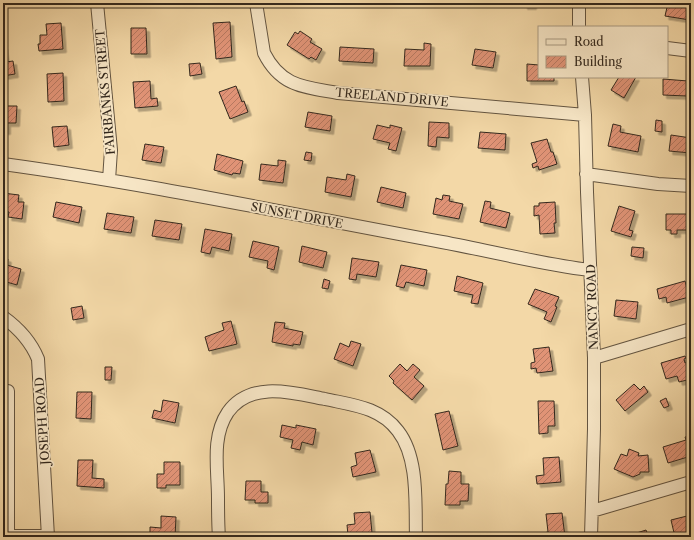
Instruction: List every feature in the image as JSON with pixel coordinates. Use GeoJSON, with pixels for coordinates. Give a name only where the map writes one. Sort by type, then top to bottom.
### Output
{"type":"FeatureCollection","features":[{"type":"Feature","properties":{"kind":"street","name":"FAIRBANKS STREET"},"geometry":{"type":"LineString","coordinates":[[97,3],[112,150],[109,180]]}},
{"type":"Feature","properties":{"kind":"street","name":"TREELAND DRIVE"},"geometry":{"type":"LineString","coordinates":[[256,3],[264,53],[272,68],[282,78],[305,87],[338,93],[585,115]]}},
{"type":"Feature","properties":{"kind":"street"},"geometry":{"type":"LineString","coordinates":[[579,3],[579,26]]}},
{"type":"Feature","properties":{"kind":"street"},"geometry":{"type":"LineString","coordinates":[[668,48],[691,51]]}},
{"type":"Feature","properties":{"kind":"street","name":"NANCY ROAD"},"geometry":{"type":"LineString","coordinates":[[582,78],[585,115],[594,358],[591,537]]}},
{"type":"Feature","properties":{"kind":"street","name":"SUNSET DRIVE"},"geometry":{"type":"LineString","coordinates":[[3,164],[198,195],[567,267],[590,270]]}},
{"type":"Feature","properties":{"kind":"street"},"geometry":{"type":"LineString","coordinates":[[586,174],[691,186]]}},
{"type":"Feature","properties":{"kind":"street","name":"JOSEPH ROAD"},"geometry":{"type":"LineString","coordinates":[[3,318],[10,322],[27,340],[38,359],[48,536]]}},
{"type":"Feature","properties":{"kind":"street"},"geometry":{"type":"LineString","coordinates":[[594,358],[691,329]]}},
{"type":"Feature","properties":{"kind":"street"},"geometry":{"type":"LineString","coordinates":[[8,391],[6,536],[48,536]]}},
{"type":"Feature","properties":{"kind":"street"},"geometry":{"type":"LineString","coordinates":[[219,537],[216,451],[224,420],[233,406],[246,397],[266,392],[283,391],[363,407],[377,413],[389,421],[398,431],[406,444],[412,466],[416,537]]}},
{"type":"Feature","properties":{"kind":"street"},"geometry":{"type":"LineString","coordinates":[[592,511],[691,482]]}},
{"type":"Feature","properties":{"kind":"building"},"geometry":{"type":"Polygon","coordinates":[[[524,3],[533,3],[533,6],[524,6],[524,3]]]}},
{"type":"Feature","properties":{"kind":"building"},"geometry":{"type":"Polygon","coordinates":[[[668,3],[691,3],[690,20],[665,16],[668,3]]]}},
{"type":"Feature","properties":{"kind":"building"},"geometry":{"type":"Polygon","coordinates":[[[230,22],[232,57],[216,59],[213,23],[230,22]]]}},
{"type":"Feature","properties":{"kind":"building"},"geometry":{"type":"Polygon","coordinates":[[[61,23],[63,49],[39,51],[38,44],[40,44],[40,35],[47,35],[46,24],[61,23]]]}},
{"type":"Feature","properties":{"kind":"building"},"geometry":{"type":"Polygon","coordinates":[[[131,28],[146,28],[147,54],[131,54],[131,28]]]}},
{"type":"Feature","properties":{"kind":"building"},"geometry":{"type":"Polygon","coordinates":[[[300,31],[312,39],[310,42],[322,49],[316,60],[311,57],[309,59],[287,45],[295,32],[298,34],[300,31]]]}},
{"type":"Feature","properties":{"kind":"building"},"geometry":{"type":"Polygon","coordinates":[[[424,43],[431,44],[430,66],[404,66],[405,49],[424,50],[424,43]]]}},
{"type":"Feature","properties":{"kind":"building"},"geometry":{"type":"Polygon","coordinates":[[[3,46],[6,62],[13,61],[15,74],[3,76],[3,46]]]}},
{"type":"Feature","properties":{"kind":"building"},"geometry":{"type":"Polygon","coordinates":[[[340,47],[374,49],[373,63],[339,61],[340,47]]]}},
{"type":"Feature","properties":{"kind":"building"},"geometry":{"type":"Polygon","coordinates":[[[475,49],[496,52],[493,68],[472,65],[475,49]]]}},
{"type":"Feature","properties":{"kind":"building"},"geometry":{"type":"Polygon","coordinates":[[[200,63],[202,74],[190,76],[189,64],[200,63]]]}},
{"type":"Feature","properties":{"kind":"building"},"geometry":{"type":"Polygon","coordinates":[[[527,64],[538,65],[538,78],[554,78],[554,81],[527,81],[527,64]]]}},
{"type":"Feature","properties":{"kind":"building"},"geometry":{"type":"Polygon","coordinates":[[[63,73],[64,101],[48,102],[47,74],[63,73]]]}},
{"type":"Feature","properties":{"kind":"building"},"geometry":{"type":"Polygon","coordinates":[[[618,78],[635,78],[624,98],[611,90],[618,78]]]}},
{"type":"Feature","properties":{"kind":"building"},"geometry":{"type":"Polygon","coordinates":[[[663,79],[688,81],[687,96],[663,95],[663,79]]]}},
{"type":"Feature","properties":{"kind":"building"},"geometry":{"type":"Polygon","coordinates":[[[150,81],[151,99],[157,98],[158,106],[135,108],[133,82],[150,81]]]}},
{"type":"Feature","properties":{"kind":"building"},"geometry":{"type":"Polygon","coordinates":[[[236,86],[242,102],[244,101],[248,112],[230,119],[219,92],[236,86]]]}},
{"type":"Feature","properties":{"kind":"building"},"geometry":{"type":"Polygon","coordinates":[[[3,103],[7,103],[7,106],[17,106],[16,123],[7,123],[7,131],[3,131],[3,103]]]}},
{"type":"Feature","properties":{"kind":"building"},"geometry":{"type":"Polygon","coordinates":[[[308,112],[332,116],[330,131],[305,127],[308,112]]]}},
{"type":"Feature","properties":{"kind":"building"},"geometry":{"type":"Polygon","coordinates":[[[656,120],[662,121],[662,132],[655,131],[656,120]]]}},
{"type":"Feature","properties":{"kind":"building"},"geometry":{"type":"Polygon","coordinates":[[[429,122],[449,123],[449,138],[437,137],[436,147],[428,146],[429,122]]]}},
{"type":"Feature","properties":{"kind":"building"},"geometry":{"type":"Polygon","coordinates":[[[613,124],[621,126],[620,132],[641,136],[638,152],[608,146],[613,124]]]}},
{"type":"Feature","properties":{"kind":"building"},"geometry":{"type":"Polygon","coordinates":[[[377,125],[390,128],[390,125],[402,128],[396,151],[388,149],[390,143],[373,139],[377,125]]]}},
{"type":"Feature","properties":{"kind":"building"},"geometry":{"type":"Polygon","coordinates":[[[67,126],[69,145],[54,147],[52,127],[67,126]]]}},
{"type":"Feature","properties":{"kind":"building"},"geometry":{"type":"Polygon","coordinates":[[[480,132],[506,134],[505,150],[478,148],[480,132]]]}},
{"type":"Feature","properties":{"kind":"building"},"geometry":{"type":"Polygon","coordinates":[[[671,135],[691,138],[691,153],[669,151],[671,135]]]}},
{"type":"Feature","properties":{"kind":"building"},"geometry":{"type":"Polygon","coordinates":[[[547,139],[557,164],[539,170],[538,166],[533,168],[532,164],[537,162],[531,143],[547,139]]]}},
{"type":"Feature","properties":{"kind":"building"},"geometry":{"type":"Polygon","coordinates":[[[145,144],[164,147],[161,163],[142,160],[145,144]]]}},
{"type":"Feature","properties":{"kind":"building"},"geometry":{"type":"Polygon","coordinates":[[[306,152],[312,153],[311,161],[304,160],[306,152]]]}},
{"type":"Feature","properties":{"kind":"building"},"geometry":{"type":"Polygon","coordinates":[[[217,154],[243,161],[240,174],[233,173],[232,175],[214,170],[217,154]]]}},
{"type":"Feature","properties":{"kind":"building"},"geometry":{"type":"Polygon","coordinates":[[[278,160],[286,161],[283,183],[259,180],[261,164],[278,166],[278,160]]]}},
{"type":"Feature","properties":{"kind":"building"},"geometry":{"type":"Polygon","coordinates":[[[347,174],[355,176],[351,197],[325,192],[327,177],[346,180],[347,174]]]}},
{"type":"Feature","properties":{"kind":"building"},"geometry":{"type":"Polygon","coordinates":[[[381,187],[406,193],[403,208],[377,202],[381,187]]]}},
{"type":"Feature","properties":{"kind":"building"},"geometry":{"type":"Polygon","coordinates":[[[3,193],[19,195],[18,202],[24,202],[22,219],[8,217],[9,212],[3,211],[3,193]]]}},
{"type":"Feature","properties":{"kind":"building"},"geometry":{"type":"Polygon","coordinates":[[[443,195],[450,196],[449,201],[463,204],[459,219],[433,214],[436,198],[442,200],[443,195]]]}},
{"type":"Feature","properties":{"kind":"building"},"geometry":{"type":"Polygon","coordinates":[[[485,201],[491,202],[490,208],[510,213],[506,228],[480,222],[485,201]]]}},
{"type":"Feature","properties":{"kind":"building"},"geometry":{"type":"Polygon","coordinates":[[[56,202],[82,207],[79,223],[53,217],[56,202]]]}},
{"type":"Feature","properties":{"kind":"building"},"geometry":{"type":"Polygon","coordinates":[[[555,202],[555,233],[540,234],[539,215],[534,216],[534,206],[539,206],[539,203],[555,202]]]}},
{"type":"Feature","properties":{"kind":"building"},"geometry":{"type":"Polygon","coordinates":[[[619,206],[635,211],[629,230],[633,231],[631,237],[611,231],[619,206]]]}},
{"type":"Feature","properties":{"kind":"building"},"geometry":{"type":"Polygon","coordinates":[[[107,213],[134,217],[131,233],[104,229],[107,213]]]}},
{"type":"Feature","properties":{"kind":"building"},"geometry":{"type":"Polygon","coordinates":[[[666,214],[691,214],[691,230],[677,230],[677,234],[671,234],[671,230],[666,230],[666,214]]]}},
{"type":"Feature","properties":{"kind":"building"},"geometry":{"type":"Polygon","coordinates":[[[155,220],[182,224],[179,240],[152,236],[155,220]]]}},
{"type":"Feature","properties":{"kind":"building"},"geometry":{"type":"Polygon","coordinates":[[[205,229],[232,234],[229,251],[212,247],[210,254],[201,252],[205,229]]]}},
{"type":"Feature","properties":{"kind":"building"},"geometry":{"type":"Polygon","coordinates":[[[253,241],[279,247],[274,270],[267,268],[268,261],[249,257],[253,241]]]}},
{"type":"Feature","properties":{"kind":"building"},"geometry":{"type":"Polygon","coordinates":[[[302,246],[327,252],[323,268],[299,262],[302,246]]]}},
{"type":"Feature","properties":{"kind":"building"},"geometry":{"type":"Polygon","coordinates":[[[632,247],[644,248],[643,258],[631,256],[632,247]]]}},
{"type":"Feature","properties":{"kind":"building"},"geometry":{"type":"Polygon","coordinates":[[[3,257],[8,259],[7,265],[21,269],[17,285],[3,281],[3,257]]]}},
{"type":"Feature","properties":{"kind":"building"},"geometry":{"type":"Polygon","coordinates":[[[352,258],[379,262],[376,277],[357,274],[356,280],[349,279],[352,258]]]}},
{"type":"Feature","properties":{"kind":"building"},"geometry":{"type":"Polygon","coordinates":[[[401,265],[427,270],[424,286],[406,282],[404,288],[396,286],[401,265]]]}},
{"type":"Feature","properties":{"kind":"building"},"geometry":{"type":"Polygon","coordinates":[[[457,276],[483,283],[478,304],[471,303],[473,295],[454,291],[457,276]]]}},
{"type":"Feature","properties":{"kind":"building"},"geometry":{"type":"Polygon","coordinates":[[[324,279],[330,281],[328,289],[322,288],[324,279]]]}},
{"type":"Feature","properties":{"kind":"building"},"geometry":{"type":"Polygon","coordinates":[[[685,281],[689,297],[667,303],[666,297],[659,299],[657,289],[685,281]]]}},
{"type":"Feature","properties":{"kind":"building"},"geometry":{"type":"Polygon","coordinates":[[[535,289],[559,297],[551,322],[544,319],[547,312],[528,304],[535,289]]]}},
{"type":"Feature","properties":{"kind":"building"},"geometry":{"type":"Polygon","coordinates":[[[616,300],[638,302],[636,319],[614,316],[616,300]]]}},
{"type":"Feature","properties":{"kind":"building"},"geometry":{"type":"Polygon","coordinates":[[[82,306],[84,318],[73,320],[71,308],[82,306]]]}},
{"type":"Feature","properties":{"kind":"building"},"geometry":{"type":"Polygon","coordinates":[[[231,321],[237,344],[209,351],[205,337],[224,330],[222,323],[231,321]]]}},
{"type":"Feature","properties":{"kind":"building"},"geometry":{"type":"Polygon","coordinates":[[[275,322],[285,323],[284,328],[303,332],[300,345],[293,344],[293,346],[272,342],[275,322]]]}},
{"type":"Feature","properties":{"kind":"building"},"geometry":{"type":"Polygon","coordinates":[[[351,341],[361,344],[353,366],[334,359],[340,343],[349,347],[351,341]]]}},
{"type":"Feature","properties":{"kind":"building"},"geometry":{"type":"Polygon","coordinates":[[[549,347],[553,371],[537,373],[536,368],[531,369],[531,363],[535,362],[533,349],[549,347]]]}},
{"type":"Feature","properties":{"kind":"building"},"geometry":{"type":"Polygon","coordinates":[[[685,356],[685,363],[691,361],[691,370],[689,371],[691,379],[679,382],[677,376],[666,379],[661,363],[685,356]]]}},
{"type":"Feature","properties":{"kind":"building"},"geometry":{"type":"Polygon","coordinates":[[[400,364],[407,371],[413,364],[420,370],[414,377],[424,386],[412,400],[393,383],[394,381],[389,376],[400,364]]]}},
{"type":"Feature","properties":{"kind":"building"},"geometry":{"type":"Polygon","coordinates":[[[105,367],[112,367],[111,380],[105,380],[105,367]]]}},
{"type":"Feature","properties":{"kind":"building"},"geometry":{"type":"Polygon","coordinates":[[[634,384],[640,390],[644,386],[648,392],[625,411],[616,400],[634,384]]]}},
{"type":"Feature","properties":{"kind":"building"},"geometry":{"type":"Polygon","coordinates":[[[77,392],[92,392],[91,419],[76,418],[77,392]]]}},
{"type":"Feature","properties":{"kind":"building"},"geometry":{"type":"Polygon","coordinates":[[[666,398],[669,406],[664,408],[660,401],[666,398]]]}},
{"type":"Feature","properties":{"kind":"building"},"geometry":{"type":"Polygon","coordinates":[[[163,400],[179,403],[175,423],[152,418],[154,410],[161,412],[163,400]]]}},
{"type":"Feature","properties":{"kind":"building"},"geometry":{"type":"Polygon","coordinates":[[[538,401],[554,401],[555,426],[548,426],[548,433],[539,434],[538,401]]]}},
{"type":"Feature","properties":{"kind":"building"},"geometry":{"type":"Polygon","coordinates":[[[449,411],[458,446],[443,450],[435,414],[449,411]]]}},
{"type":"Feature","properties":{"kind":"building"},"geometry":{"type":"Polygon","coordinates":[[[282,425],[296,428],[296,425],[316,429],[313,445],[302,442],[300,450],[291,448],[293,440],[280,437],[282,425]]]}},
{"type":"Feature","properties":{"kind":"building"},"geometry":{"type":"Polygon","coordinates":[[[690,436],[691,456],[668,463],[663,447],[686,440],[685,437],[690,436]]]}},
{"type":"Feature","properties":{"kind":"building"},"geometry":{"type":"Polygon","coordinates":[[[629,449],[639,453],[638,456],[648,455],[649,472],[640,472],[640,474],[633,477],[614,469],[621,454],[627,456],[629,449]]]}},
{"type":"Feature","properties":{"kind":"building"},"geometry":{"type":"Polygon","coordinates":[[[370,450],[376,472],[353,477],[351,467],[357,465],[355,453],[370,450]]]}},
{"type":"Feature","properties":{"kind":"building"},"geometry":{"type":"Polygon","coordinates":[[[559,457],[561,482],[537,484],[536,476],[544,475],[543,458],[559,457]]]}},
{"type":"Feature","properties":{"kind":"building"},"geometry":{"type":"Polygon","coordinates":[[[78,460],[93,460],[92,478],[104,479],[104,488],[77,486],[78,460]]]}},
{"type":"Feature","properties":{"kind":"building"},"geometry":{"type":"Polygon","coordinates":[[[164,462],[180,462],[180,485],[166,485],[166,488],[157,488],[157,474],[164,474],[164,462]]]}},
{"type":"Feature","properties":{"kind":"building"},"geometry":{"type":"Polygon","coordinates":[[[449,471],[461,472],[461,484],[469,484],[468,501],[460,501],[460,505],[445,505],[446,484],[448,484],[449,471]]]}},
{"type":"Feature","properties":{"kind":"building"},"geometry":{"type":"Polygon","coordinates":[[[246,481],[261,481],[261,492],[268,492],[268,503],[255,503],[255,500],[245,500],[246,481]]]}},
{"type":"Feature","properties":{"kind":"building"},"geometry":{"type":"Polygon","coordinates":[[[370,512],[372,533],[348,535],[347,525],[355,524],[354,513],[370,512]]]}},
{"type":"Feature","properties":{"kind":"building"},"geometry":{"type":"Polygon","coordinates":[[[562,513],[565,537],[544,537],[543,533],[548,532],[546,514],[562,513]]]}},
{"type":"Feature","properties":{"kind":"building"},"geometry":{"type":"Polygon","coordinates":[[[691,515],[691,537],[675,537],[671,520],[691,515]]]}},
{"type":"Feature","properties":{"kind":"building"},"geometry":{"type":"Polygon","coordinates":[[[161,516],[176,517],[175,537],[150,537],[150,527],[161,528],[161,516]]]}},
{"type":"Feature","properties":{"kind":"building"},"geometry":{"type":"Polygon","coordinates":[[[646,530],[649,537],[624,537],[646,530]]]}}]}
